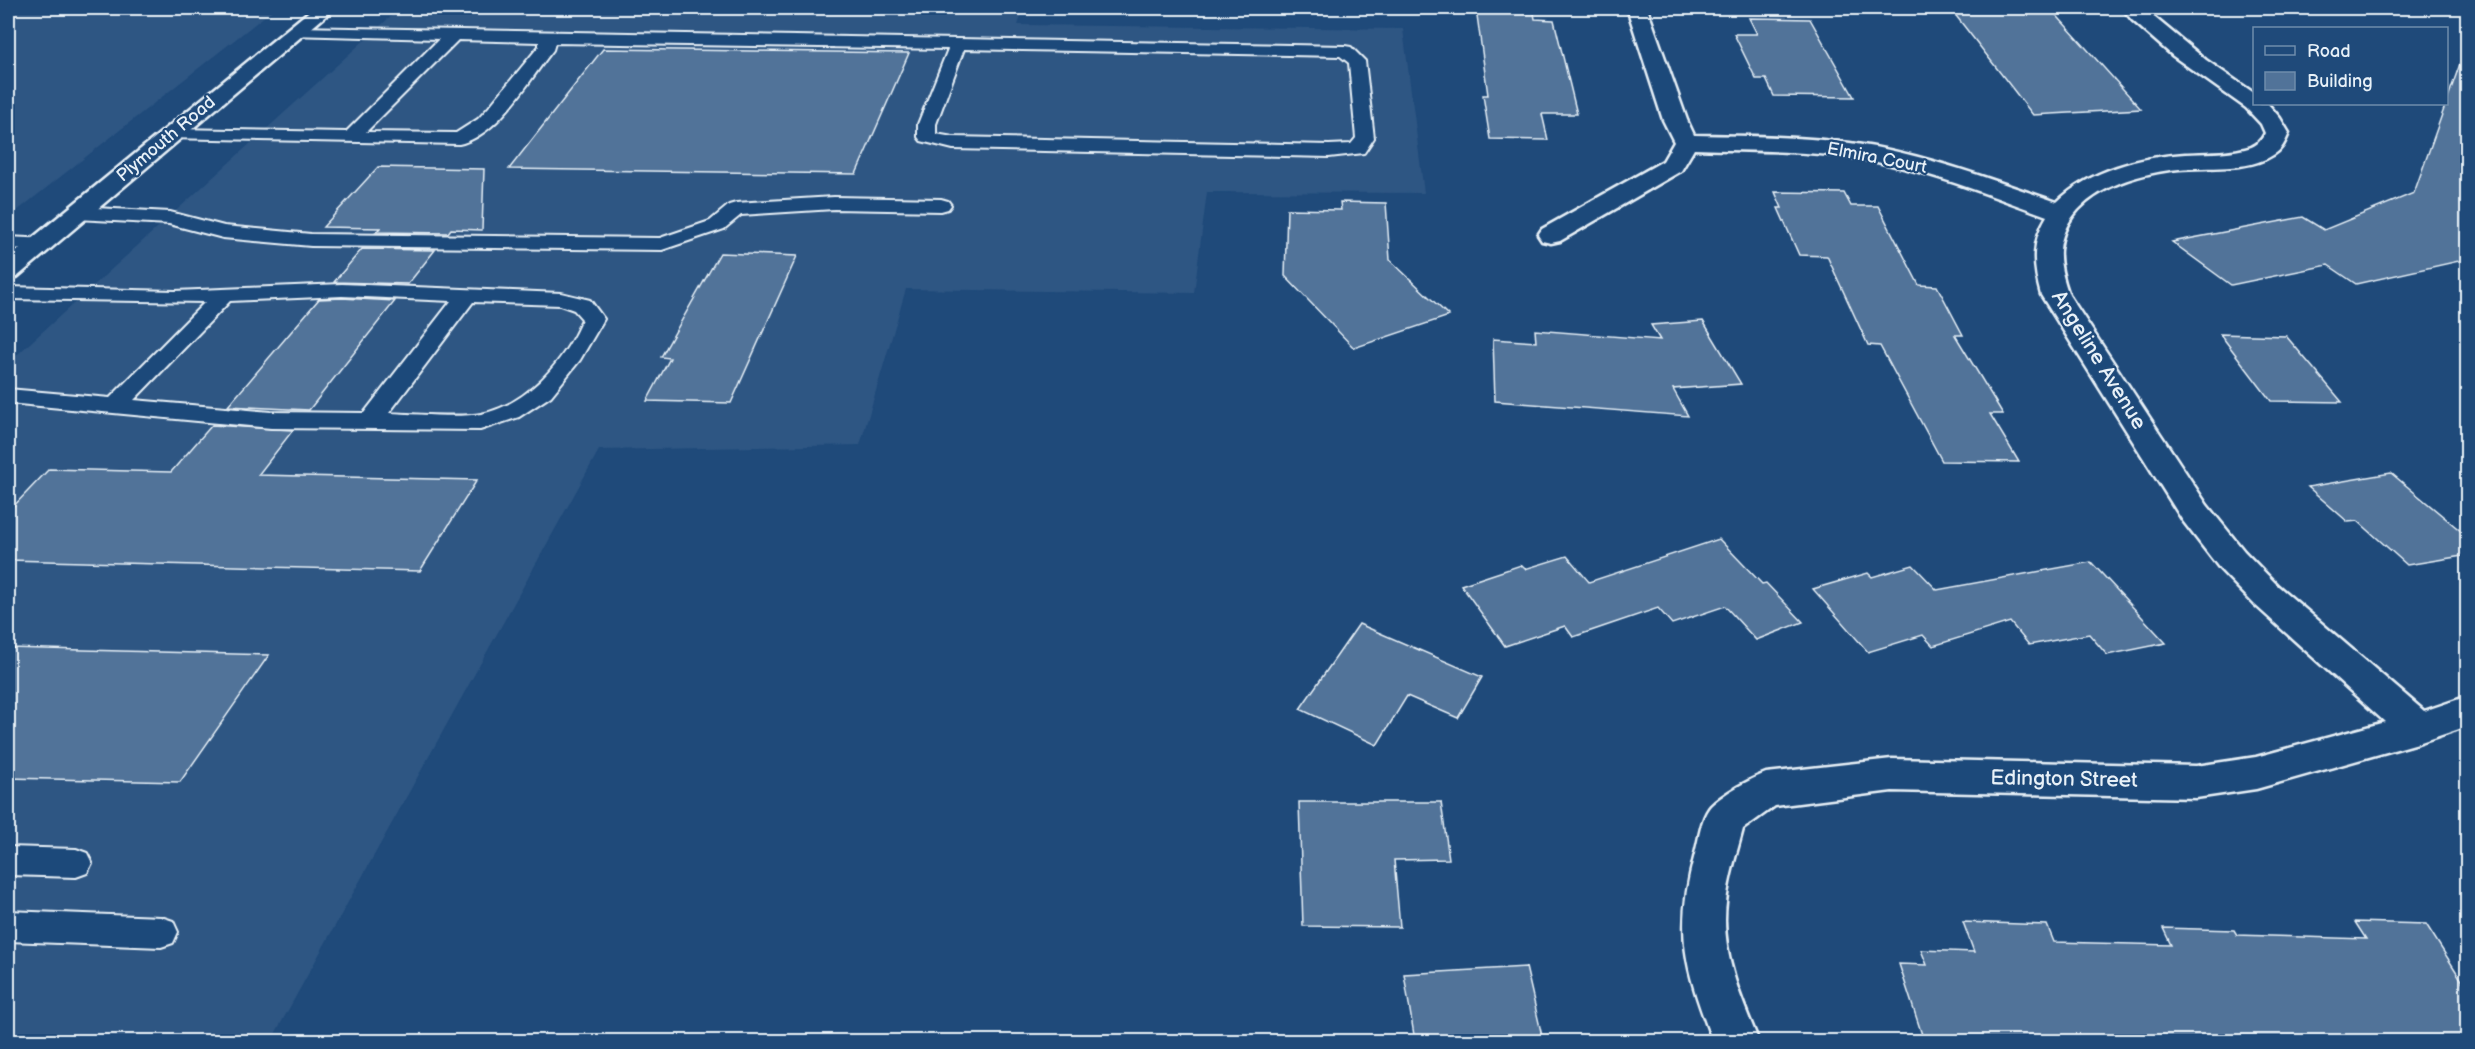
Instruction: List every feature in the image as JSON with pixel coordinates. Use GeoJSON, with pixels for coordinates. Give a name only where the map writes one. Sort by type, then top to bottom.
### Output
{"type":"FeatureCollection","features":[{"type":"Feature","properties":{"kind":"street","name":"Plymouth Road"},"geometry":{"type":"LineString","coordinates":[[8,271],[324,8]]}},
{"type":"Feature","properties":{"kind":"street"},"geometry":{"type":"LineString","coordinates":[[1551,235],[1672,166],[1686,142],[1675,120],[1637,8]]}},
{"type":"Feature","properties":{"kind":"street","name":"Angeline Avenue"},"geometry":{"type":"LineString","coordinates":[[2132,8],[2198,65],[2253,104]]}},
{"type":"Feature","properties":{"kind":"street","name":"Angeline Avenue"},"geometry":{"type":"LineString","coordinates":[[2255,105],[2274,124],[2277,133],[2271,146],[2252,155],[2175,162],[2118,176],[2079,194],[2061,212],[2050,231],[2047,250],[2048,272],[2055,295],[2195,513],[2232,560],[2266,594],[2418,728]]}},
{"type":"Feature","properties":{"kind":"street","name":"Elmira Court"},"geometry":{"type":"LineString","coordinates":[[1686,142],[1823,147],[1872,153],[1941,171],[2061,212]]}},
{"type":"Feature","properties":{"kind":"street","name":"Edington Street"},"geometry":{"type":"LineString","coordinates":[[1736,1041],[1709,964],[1704,920],[1710,880],[1725,819],[1766,790],[1892,776],[2196,782],[2256,773],[2418,728],[2468,711]]}},
{"type":"Feature","properties":{"kind":"lane"},"geometry":{"type":"LineString","coordinates":[[295,32],[1345,51],[1357,61],[1365,138],[1357,149],[1329,151],[953,143],[927,137],[927,124],[958,45]]}},
{"type":"Feature","properties":{"kind":"lane"},"geometry":{"type":"LineString","coordinates":[[350,138],[453,35]]}},
{"type":"Feature","properties":{"kind":"lane"},"geometry":{"type":"LineString","coordinates":[[172,134],[459,139],[471,134],[497,109],[547,46],[547,38]]}},
{"type":"Feature","properties":{"kind":"lane"},"geometry":{"type":"LineString","coordinates":[[77,213],[170,218],[223,232],[311,240],[662,244],[717,225],[736,209],[834,203],[941,205]]}},
{"type":"Feature","properties":{"kind":"lane"},"geometry":{"type":"LineString","coordinates":[[8,243],[40,243]]}},
{"type":"Feature","properties":{"kind":"lane"},"geometry":{"type":"LineString","coordinates":[[8,293],[175,297],[342,290],[561,299],[582,305],[593,319],[588,332],[555,380],[535,400],[510,414],[480,422],[271,420],[8,396]]}},
{"type":"Feature","properties":{"kind":"lane"},"geometry":{"type":"LineString","coordinates":[[116,405],[224,295]]}},
{"type":"Feature","properties":{"kind":"lane"},"geometry":{"type":"LineString","coordinates":[[371,421],[467,295]]}},
{"type":"Feature","properties":{"kind":"lane"},"geometry":{"type":"LineString","coordinates":[[8,861],[76,864]]}},
{"type":"Feature","properties":{"kind":"lane"},"geometry":{"type":"LineString","coordinates":[[8,926],[161,932]]}},
{"type":"Feature","properties":{"kind":"shaded area"},"geometry":{"type":"Polygon","coordinates":[[[8,8],[275,8],[8,218],[8,8]]]}},
{"type":"Feature","properties":{"kind":"shaded area"},"geometry":{"type":"Polygon","coordinates":[[[400,8],[1024,8],[1018,25],[1403,29],[1424,193],[1207,192],[1194,293],[906,289],[860,445],[599,450],[271,1041],[8,1041],[8,363],[400,8]]]}},
{"type":"Feature","properties":{"kind":"building"},"geometry":{"type":"Polygon","coordinates":[[[1476,8],[1524,8],[1525,13],[1534,13],[1535,19],[1554,20],[1577,114],[1542,114],[1548,140],[1490,139],[1483,95],[1488,95],[1476,8]]]}},
{"type":"Feature","properties":{"kind":"building"},"geometry":{"type":"Polygon","coordinates":[[[1950,8],[2050,8],[2141,109],[2033,115],[1950,8]]]}},
{"type":"Feature","properties":{"kind":"building"},"geometry":{"type":"Polygon","coordinates":[[[1749,18],[1810,19],[1854,97],[1774,96],[1766,79],[1756,79],[1734,34],[1757,34],[1749,18]]]}},
{"type":"Feature","properties":{"kind":"building"},"geometry":{"type":"Polygon","coordinates":[[[603,49],[909,53],[856,174],[509,169],[603,49]]]}},
{"type":"Feature","properties":{"kind":"building"},"geometry":{"type":"Polygon","coordinates":[[[2461,61],[2468,62],[2468,259],[2356,284],[2328,265],[2231,285],[2172,242],[2303,217],[2324,230],[2414,193],[2445,105],[2448,105],[2448,98],[2461,61]]]}},
{"type":"Feature","properties":{"kind":"building"},"geometry":{"type":"Polygon","coordinates":[[[378,167],[484,169],[482,230],[451,229],[448,233],[376,232],[380,228],[323,227],[378,167]]]}},
{"type":"Feature","properties":{"kind":"building"},"geometry":{"type":"Polygon","coordinates":[[[1775,192],[1844,193],[1851,206],[1878,206],[1919,285],[1937,286],[1963,335],[1955,335],[2003,414],[1990,414],[2019,462],[1942,461],[1880,346],[1868,345],[1827,256],[1799,255],[1778,208],[1782,208],[1775,192]]]}},
{"type":"Feature","properties":{"kind":"building"},"geometry":{"type":"Polygon","coordinates":[[[1340,202],[1386,203],[1390,260],[1449,316],[1354,348],[1285,276],[1287,209],[1341,210],[1340,202]]]}},
{"type":"Feature","properties":{"kind":"building"},"geometry":{"type":"Polygon","coordinates":[[[362,249],[435,250],[408,284],[334,282],[362,249]]]}},
{"type":"Feature","properties":{"kind":"building"},"geometry":{"type":"Polygon","coordinates":[[[720,253],[797,256],[731,403],[647,401],[670,358],[661,357],[720,253]]]}},
{"type":"Feature","properties":{"kind":"building"},"geometry":{"type":"Polygon","coordinates":[[[319,299],[395,301],[309,410],[228,406],[319,299]]]}},
{"type":"Feature","properties":{"kind":"building"},"geometry":{"type":"Polygon","coordinates":[[[1703,321],[1741,384],[1673,389],[1688,416],[1495,401],[1493,339],[1536,342],[1535,330],[1660,340],[1651,325],[1703,321]]]}},
{"type":"Feature","properties":{"kind":"building"},"geometry":{"type":"Polygon","coordinates":[[[2220,334],[2286,336],[2342,402],[2271,401],[2220,334]]]}},
{"type":"Feature","properties":{"kind":"building"},"geometry":{"type":"Polygon","coordinates":[[[212,425],[293,430],[258,475],[477,480],[420,571],[8,560],[8,512],[49,469],[171,472],[212,425]]]}},
{"type":"Feature","properties":{"kind":"building"},"geometry":{"type":"Polygon","coordinates":[[[2391,473],[2468,537],[2468,555],[2407,565],[2358,521],[2348,522],[2308,487],[2391,473]]]}},
{"type":"Feature","properties":{"kind":"building"},"geometry":{"type":"Polygon","coordinates":[[[1719,539],[1803,622],[1756,640],[1725,606],[1672,624],[1658,608],[1573,637],[1565,626],[1505,646],[1461,585],[1521,565],[1525,569],[1567,556],[1589,582],[1719,539]]]}},
{"type":"Feature","properties":{"kind":"building"},"geometry":{"type":"Polygon","coordinates":[[[2091,562],[2166,643],[2107,655],[2089,634],[2029,645],[2010,622],[1933,646],[1923,635],[1868,652],[1813,589],[1868,573],[1872,577],[1913,565],[1937,590],[2091,562]]]}},
{"type":"Feature","properties":{"kind":"building"},"geometry":{"type":"Polygon","coordinates":[[[1359,624],[1482,677],[1458,718],[1407,696],[1377,745],[1300,709],[1359,624]]]}},
{"type":"Feature","properties":{"kind":"building"},"geometry":{"type":"Polygon","coordinates":[[[8,648],[269,655],[180,782],[8,778],[8,648]]]}},
{"type":"Feature","properties":{"kind":"building"},"geometry":{"type":"Polygon","coordinates":[[[1299,802],[1441,802],[1449,859],[1394,860],[1400,927],[1303,926],[1299,802]]]}},
{"type":"Feature","properties":{"kind":"building"},"geometry":{"type":"Polygon","coordinates":[[[1963,922],[2047,925],[2054,942],[2171,945],[2163,928],[2234,930],[2237,935],[2366,939],[2355,922],[2426,924],[2468,990],[2468,1041],[1924,1041],[1899,964],[1927,965],[1921,950],[1974,952],[1963,922]]]}},
{"type":"Feature","properties":{"kind":"building"},"geometry":{"type":"Polygon","coordinates":[[[1526,967],[1542,1036],[1520,1037],[1521,1041],[1415,1041],[1404,974],[1526,967]]]}}]}
